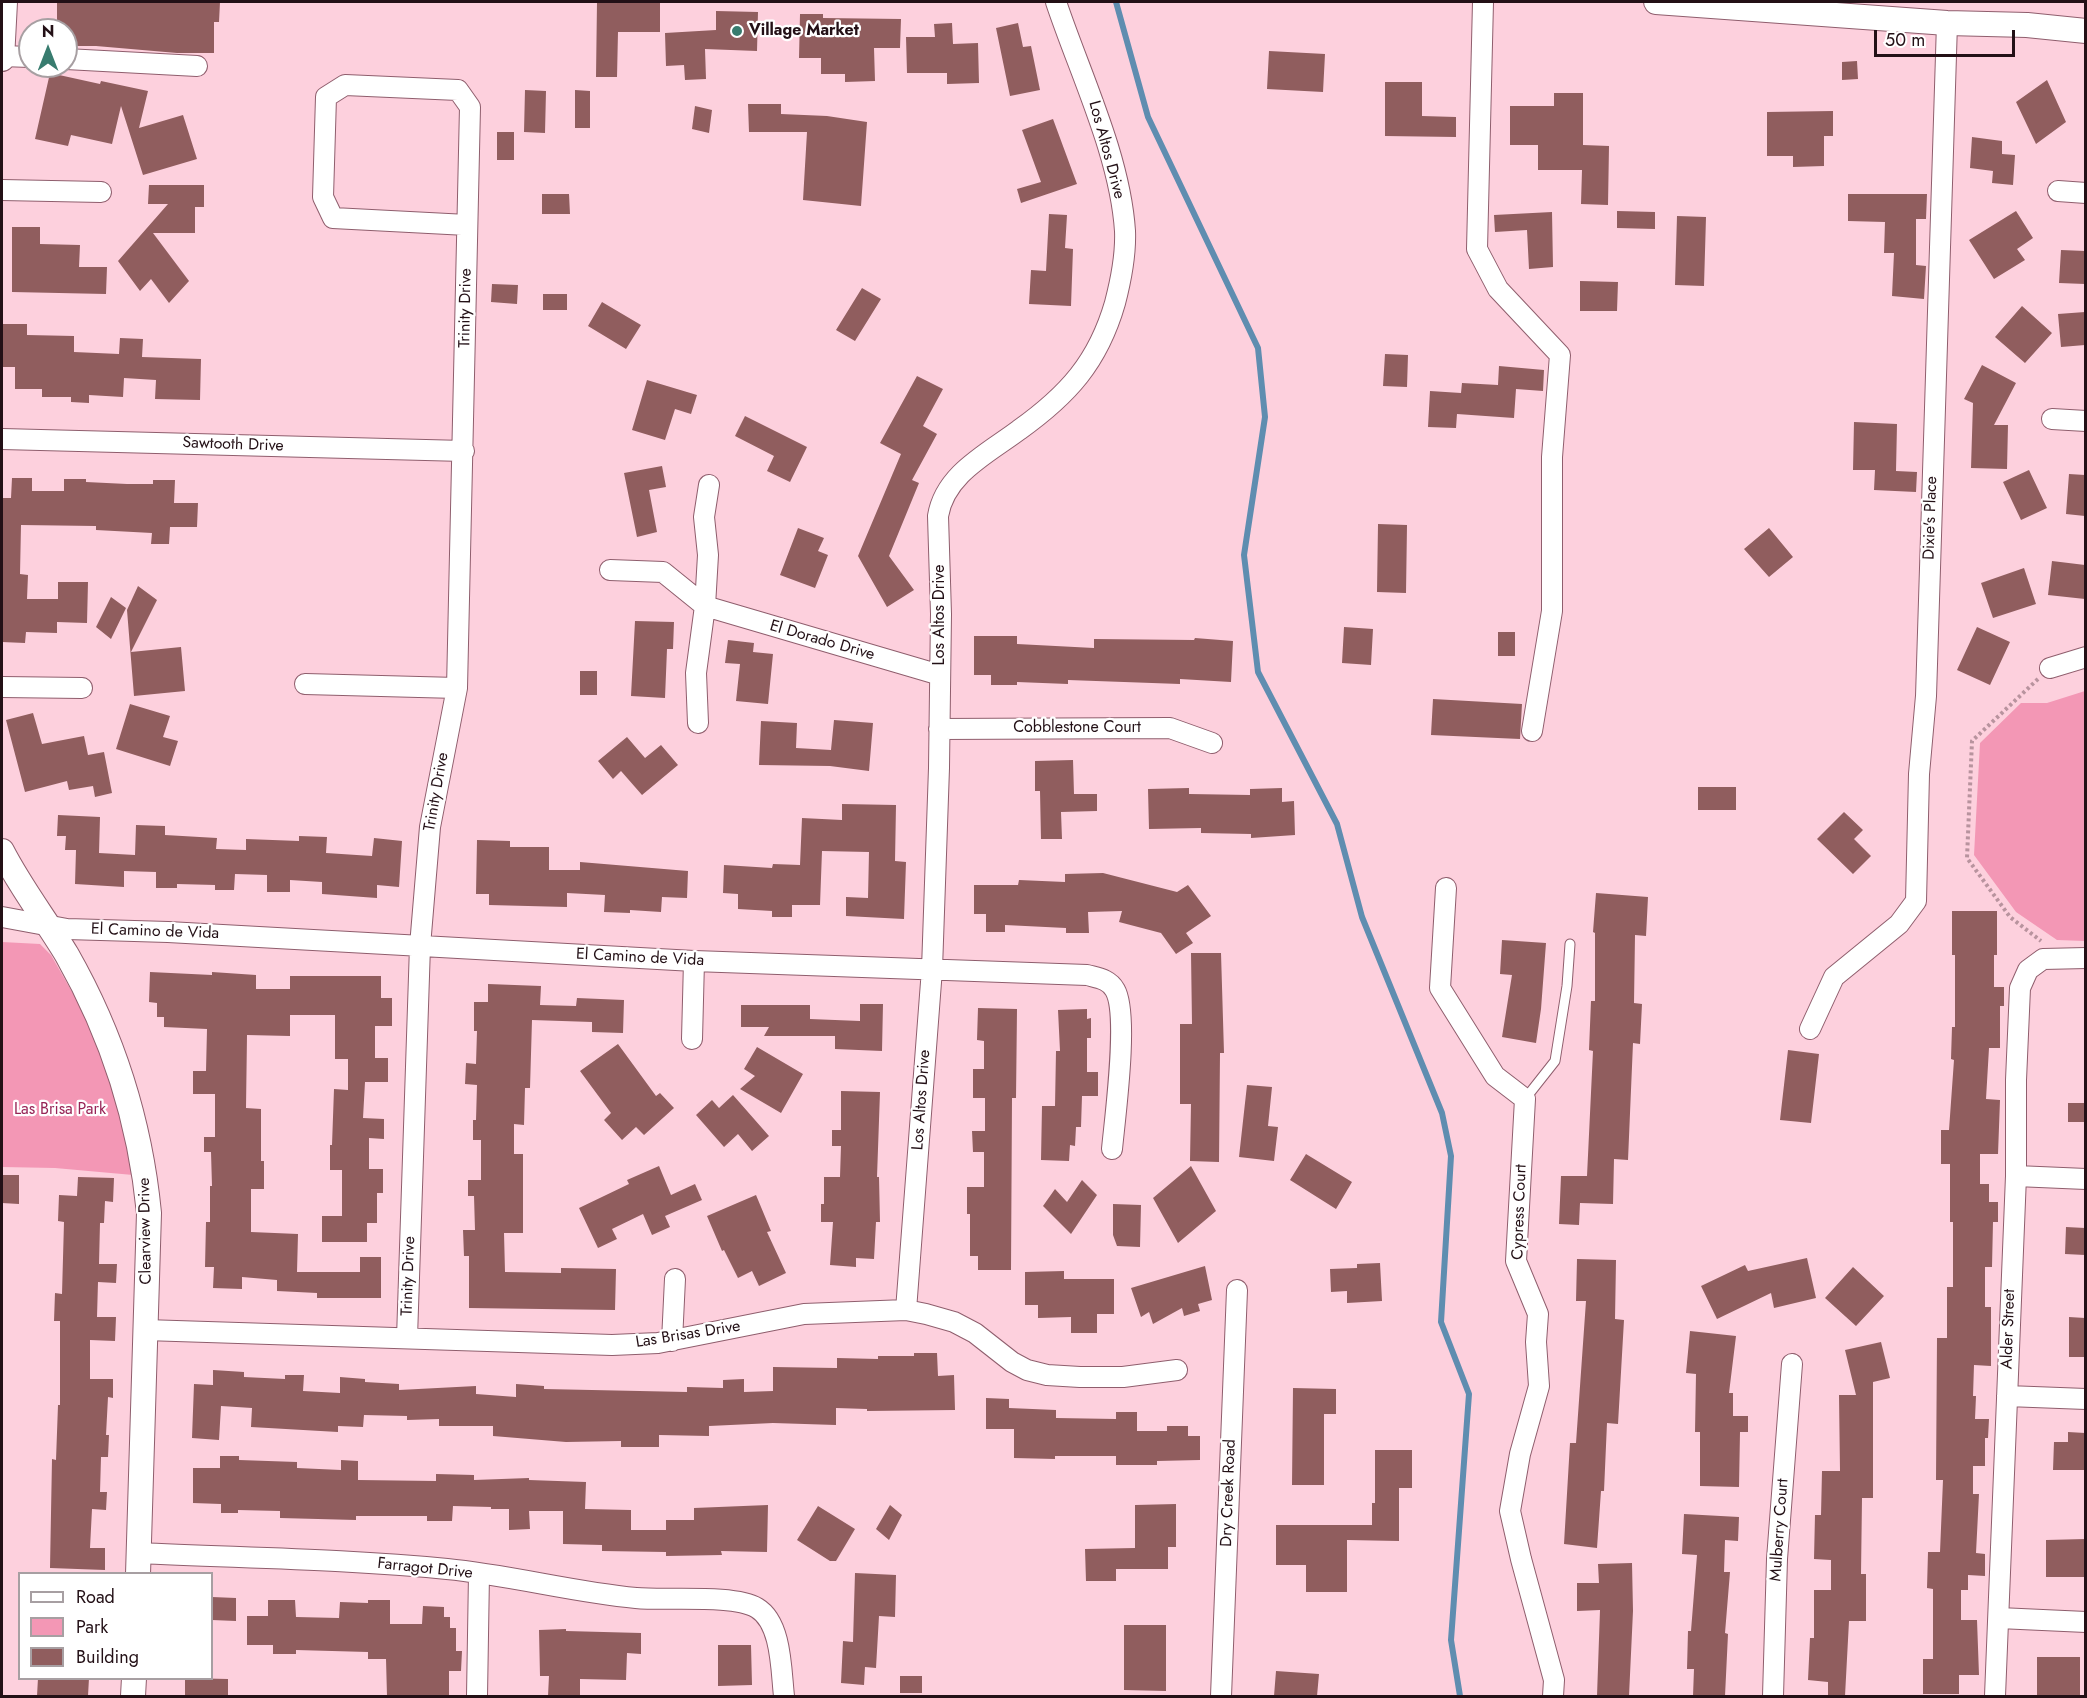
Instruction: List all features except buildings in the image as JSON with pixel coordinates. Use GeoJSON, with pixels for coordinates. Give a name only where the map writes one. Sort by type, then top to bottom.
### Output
{"type":"FeatureCollection","features":[{"type":"Feature","properties":{"kind":"street"},"geometry":{"type":"LineString","coordinates":[[5,2],[2,57],[18,57]]}},
{"type":"Feature","properties":{"kind":"street","name":"Los Altos Drive"},"geometry":{"type":"LineString","coordinates":[[906,1310],[932,969],[941,614],[938,516],[943,498],[961,472],[1041,414],[1070,387],[1100,346],[1119,290],[1124,260],[1125,232],[1112,166],[1093,102],[1056,2]]}},
{"type":"Feature","properties":{"kind":"street"},"geometry":{"type":"LineString","coordinates":[[1483,2],[1477,249],[1498,289],[1560,356],[1552,457],[1552,611],[1532,731]]}},
{"type":"Feature","properties":{"kind":"street"},"geometry":{"type":"LineString","coordinates":[[1656,2],[1947,22],[2027,25],[2085,31]]}},
{"type":"Feature","properties":{"kind":"street","name":"Dixie's Place"},"geometry":{"type":"LineString","coordinates":[[1810,1029],[1834,977],[1899,924],[1916,901],[1919,774],[1926,696],[1947,22]]}},
{"type":"Feature","properties":{"kind":"street"},"geometry":{"type":"LineString","coordinates":[[78,60],[197,66]]}},
{"type":"Feature","properties":{"kind":"street","name":"Trinity Drive"},"geometry":{"type":"LineString","coordinates":[[407,1338],[420,946],[430,827],[457,688],[470,107],[458,90],[345,85],[326,97],[323,197],[333,218],[467,225]]}},
{"type":"Feature","properties":{"kind":"street"},"geometry":{"type":"LineString","coordinates":[[2,190],[101,192]]}},
{"type":"Feature","properties":{"kind":"street"},"geometry":{"type":"LineString","coordinates":[[2058,191],[2085,193]]}},
{"type":"Feature","properties":{"kind":"street"},"geometry":{"type":"LineString","coordinates":[[2052,419],[2085,422]]}},
{"type":"Feature","properties":{"kind":"street","name":"Sawtooth Drive"},"geometry":{"type":"LineString","coordinates":[[2,439],[464,451]]}},
{"type":"Feature","properties":{"kind":"street"},"geometry":{"type":"LineString","coordinates":[[698,723],[696,673],[705,606],[708,555],[704,517],[709,485]]}},
{"type":"Feature","properties":{"kind":"street","name":"El Dorado Drive"},"geometry":{"type":"LineString","coordinates":[[610,570],[663,572],[705,606],[940,675]]}},
{"type":"Feature","properties":{"kind":"street"},"geometry":{"type":"LineString","coordinates":[[2049,668],[2085,657]]}},
{"type":"Feature","properties":{"kind":"street"},"geometry":{"type":"LineString","coordinates":[[305,684],[457,688]]}},
{"type":"Feature","properties":{"kind":"street"},"geometry":{"type":"LineString","coordinates":[[2,687],[82,687]]}},
{"type":"Feature","properties":{"kind":"street","name":"Cobblestone Court"},"geometry":{"type":"LineString","coordinates":[[939,729],[1170,728],[1212,743]]}},
{"type":"Feature","properties":{"kind":"street","name":"Clearview Drive"},"geometry":{"type":"LineString","coordinates":[[2,851],[95,1008],[126,1089],[138,1133],[145,1170],[149,1213],[138,1563]]}},
{"type":"Feature","properties":{"kind":"street"},"geometry":{"type":"LineString","coordinates":[[1446,888],[1440,988],[1495,1076],[1525,1099]]}},
{"type":"Feature","properties":{"kind":"street","name":"El Camino de Vida"},"geometry":{"type":"LineString","coordinates":[[2,917],[49,927],[694,961],[1087,975],[1103,979],[1111,984],[1120,1003],[1118,1093],[1112,1149]]}},
{"type":"Feature","properties":{"kind":"street"},"geometry":{"type":"LineString","coordinates":[[2062,957],[2085,958]]}},
{"type":"Feature","properties":{"kind":"street","name":"Alder Street"},"geometry":{"type":"LineString","coordinates":[[1995,1696],[2016,1176],[2016,1080],[2020,988],[2032,965],[2049,958],[2062,957]]}},
{"type":"Feature","properties":{"kind":"street"},"geometry":{"type":"LineString","coordinates":[[692,1039],[694,961]]}},
{"type":"Feature","properties":{"kind":"street","name":"Cypress Court"},"geometry":{"type":"LineString","coordinates":[[1525,1099],[1516,1261],[1538,1314],[1536,1342],[1539,1386],[1520,1454],[1510,1511],[1554,1680],[1553,1696]]}},
{"type":"Feature","properties":{"kind":"street"},"geometry":{"type":"LineString","coordinates":[[2016,1176],[2085,1179]]}},
{"type":"Feature","properties":{"kind":"street"},"geometry":{"type":"LineString","coordinates":[[672,1341],[675,1279]]}},
{"type":"Feature","properties":{"kind":"street","name":"Dry Creek Road"},"geometry":{"type":"LineString","coordinates":[[1221,1696],[1237,1290]]}},
{"type":"Feature","properties":{"kind":"street","name":"Las Brisas Drive"},"geometry":{"type":"LineString","coordinates":[[145,1330],[612,1345],[672,1341],[804,1314],[906,1310],[954,1322],[975,1333],[1012,1362],[1027,1370],[1047,1375],[1123,1377],[1177,1370]]}},
{"type":"Feature","properties":{"kind":"street","name":"Mulberry Court"},"geometry":{"type":"LineString","coordinates":[[1773,1696],[1777,1559],[1792,1365]]}},
{"type":"Feature","properties":{"kind":"street"},"geometry":{"type":"LineString","coordinates":[[2007,1396],[2085,1399]]}},
{"type":"Feature","properties":{"kind":"street","name":"Farragot Drive"},"geometry":{"type":"LineString","coordinates":[[138,1563],[394,1564],[450,1569],[585,1592],[638,1598],[742,1602],[756,1608],[772,1623],[784,1696]]}},
{"type":"Feature","properties":{"kind":"street"},"geometry":{"type":"LineString","coordinates":[[477,1696],[479,1574]]}},
{"type":"Feature","properties":{"kind":"street"},"geometry":{"type":"LineString","coordinates":[[1999,1618],[2085,1622]]}},
{"type":"Feature","properties":{"kind":"street"},"geometry":{"type":"LineString","coordinates":[[134,1680],[134,1696]]}},
{"type":"Feature","properties":{"kind":"lane"},"geometry":{"type":"LineString","coordinates":[[1525,1099],[1555,1061],[1567,986],[1570,944]]}},
{"type":"Feature","properties":{"kind":"path"},"geometry":{"type":"LineString","coordinates":[[2049,668],[1972,741],[1967,858],[2010,917],[2062,957]]}},
{"type":"Feature","properties":{"kind":"green space"},"geometry":{"type":"Polygon","coordinates":[[[2085,691],[2085,941],[2057,940],[2016,912],[1974,855],[1980,743],[2021,703],[2047,703],[2085,691]]]}},
{"type":"Feature","properties":{"kind":"green space","name":"Las Brisa Park"},"geometry":{"type":"Polygon","coordinates":[[[2,942],[40,944],[51,955],[96,1034],[130,1126],[133,1175],[55,1168],[2,1167],[2,942]]]}},
{"type":"Feature","properties":{"kind":"waterway"},"geometry":{"type":"LineString","coordinates":[[1116,2],[1148,117],[1258,348],[1265,417],[1244,555],[1258,672],[1337,824],[1362,917],[1442,1113],[1451,1156],[1441,1322],[1469,1394],[1451,1640],[1460,1696]]}},
{"type":"Feature","properties":{"kind":"place","name":"Village Market"},"geometry":{"type":"Point","coordinates":[737,31]}}]}
